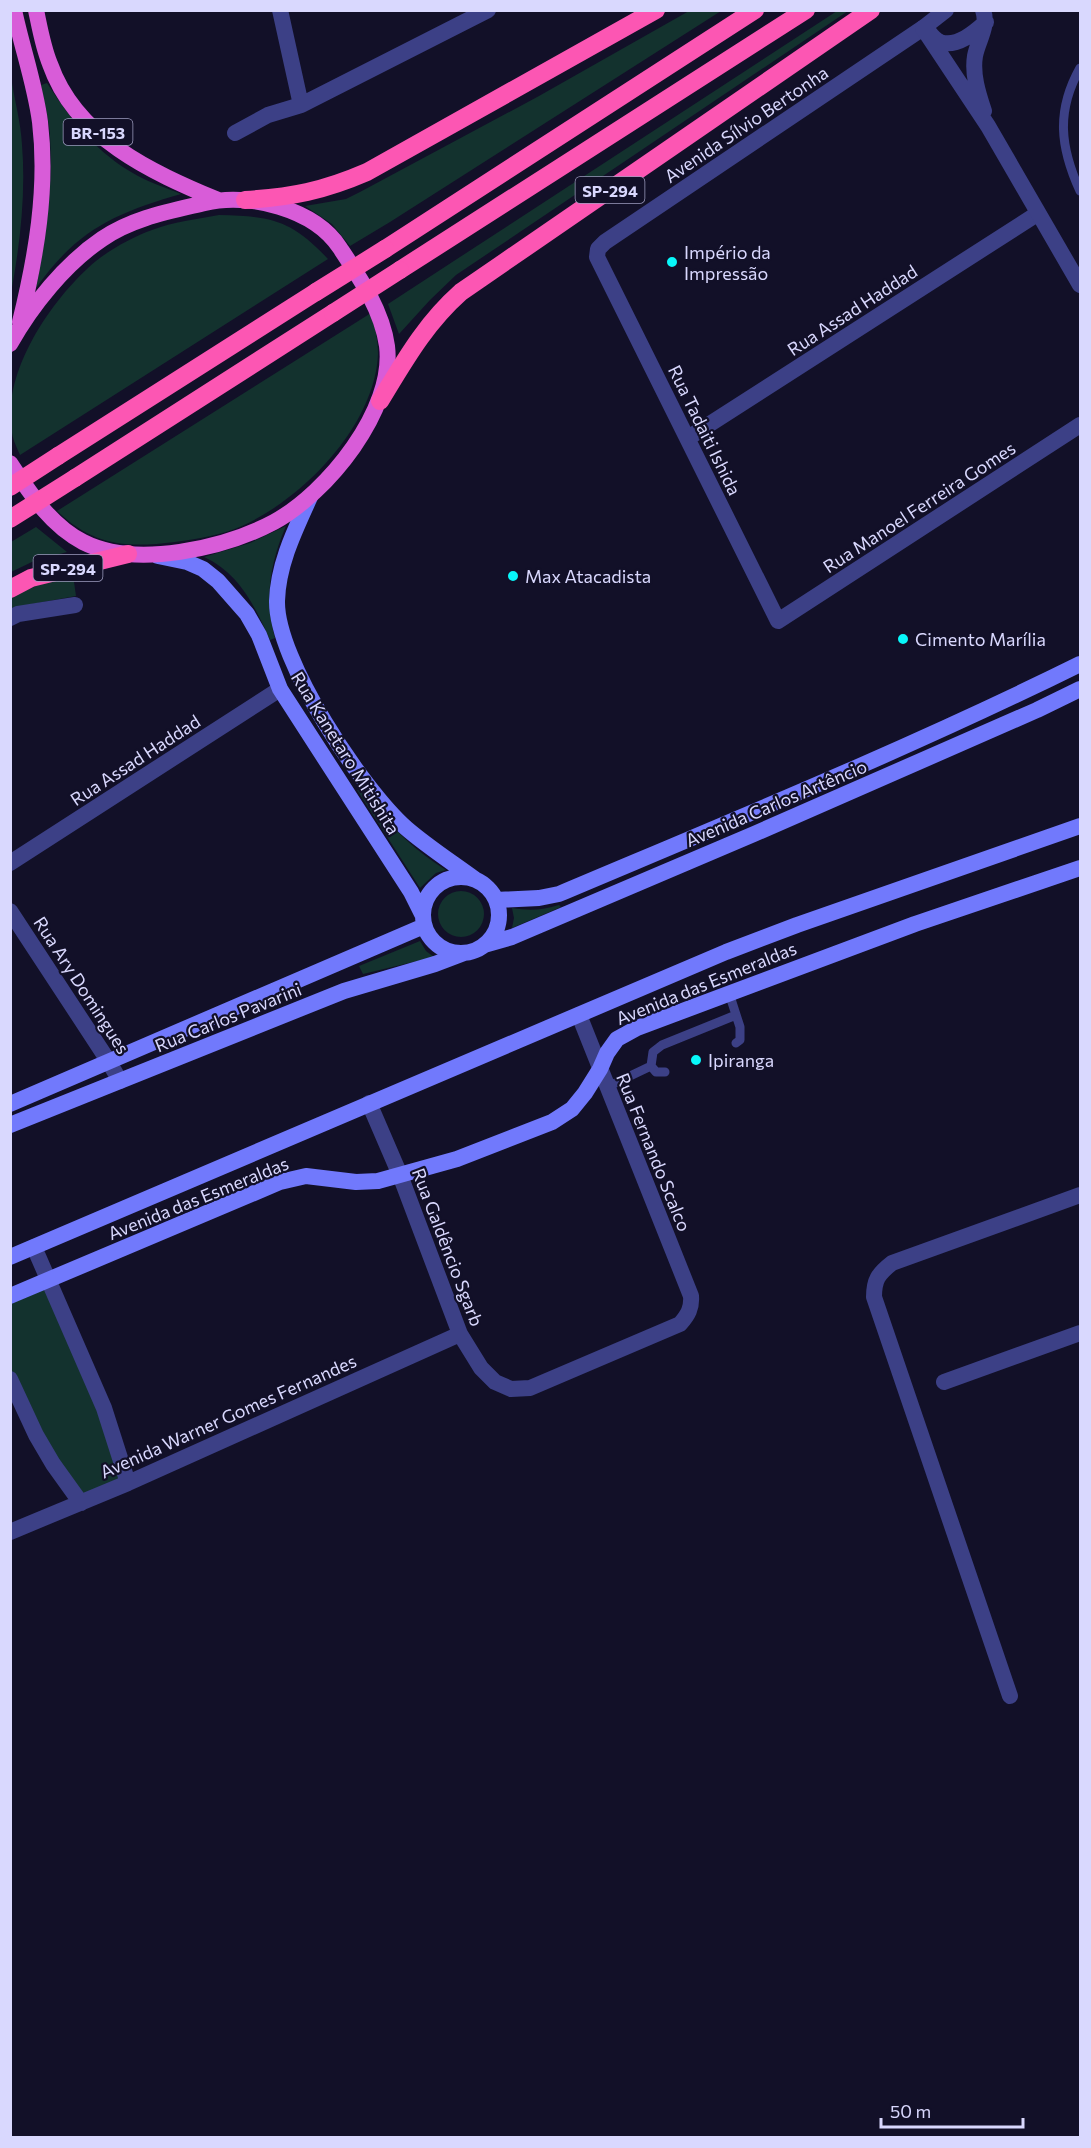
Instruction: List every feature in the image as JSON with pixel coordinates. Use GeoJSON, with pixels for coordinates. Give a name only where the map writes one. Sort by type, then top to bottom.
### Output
{"type":"FeatureCollection","features":[{"type":"Feature","properties":{"kind":"highway","name":"BR-153"},"geometry":{"type":"LineString","coordinates":[[14,10],[36,100],[42,150],[36,249],[15,336]]}},
{"type":"Feature","properties":{"kind":"highway","name":"BR-153"},"geometry":{"type":"LineString","coordinates":[[36,10],[50,66],[82,116],[121,152],[178,183],[218,200]]}},
{"type":"Feature","properties":{"kind":"highway"},"geometry":{"type":"LineString","coordinates":[[218,200],[277,198],[319,190],[367,171],[656,10]]}},
{"type":"Feature","properties":{"kind":"highway"},"geometry":{"type":"LineString","coordinates":[[10,487],[755,10]]}},
{"type":"Feature","properties":{"kind":"highway","name":"SP-294"},"geometry":{"type":"LineString","coordinates":[[10,519],[806,10]]}},
{"type":"Feature","properties":{"kind":"highway","name":"SP-294"},"geometry":{"type":"LineString","coordinates":[[380,401],[420,334],[461,292],[871,10]]}},
{"type":"Feature","properties":{"kind":"highway","name":"BR-153"},"geometry":{"type":"LineString","coordinates":[[15,336],[65,271],[103,238],[149,217],[218,200]]}},
{"type":"Feature","properties":{"kind":"highway"},"geometry":{"type":"LineString","coordinates":[[10,463],[50,518],[65,530],[84,543],[128,554],[155,555],[210,546],[275,521],[310,497],[351,449],[380,401],[387,364],[387,348],[382,326],[360,279],[337,244],[320,227],[295,213],[245,200]]}},
{"type":"Feature","properties":{"kind":"highway","name":"SP-294"},"geometry":{"type":"LineString","coordinates":[[10,589],[32,578],[128,554]]}},
{"type":"Feature","properties":{"kind":"main road","name":"Rua Kanetaro Mitishita"},"geometry":{"type":"LineString","coordinates":[[310,497],[293,532],[280,579],[277,601],[282,635],[310,698],[370,789],[405,827],[476,880]]}},
{"type":"Feature","properties":{"kind":"main road","name":"Rua Kanetaro Mitishita"},"geometry":{"type":"LineString","coordinates":[[155,555],[187,562],[203,569],[233,596],[259,635],[280,689],[405,882],[423,920]]}},
{"type":"Feature","properties":{"kind":"main road","name":"Avenida Carlos Artêncio"},"geometry":{"type":"LineString","coordinates":[[496,900],[539,898],[559,894],[998,705],[1080,664]]}},
{"type":"Feature","properties":{"kind":"main road","name":"Avenida Carlos Artêncio"},"geometry":{"type":"LineString","coordinates":[[484,945],[512,937],[754,834],[1080,689]]}},
{"type":"Feature","properties":{"kind":"main road","name":"Avenida das Esmeraldas"},"geometry":{"type":"LineString","coordinates":[[10,1257],[726,952],[1080,826]]}},
{"type":"Feature","properties":{"kind":"main road","name":"Avenida das Esmeraldas"},"geometry":{"type":"LineString","coordinates":[[10,1296],[280,1182],[306,1176],[356,1182],[378,1181],[457,1159],[552,1122],[572,1109],[585,1093],[617,1039],[637,1028],[904,928],[1080,868]]}},
{"type":"Feature","properties":{"kind":"main road"},"geometry":{"type":"LineString","coordinates":[[464,877],[476,880],[491,891],[496,900],[499,912],[498,924],[493,936],[484,945],[464,953],[451,952],[439,947],[430,938],[423,920],[425,902],[431,891],[440,883],[452,878],[464,877]]}},
{"type":"Feature","properties":{"kind":"main road","name":"Rua Carlos Pavarini"},"geometry":{"type":"LineString","coordinates":[[10,1104],[333,967],[423,920]]}},
{"type":"Feature","properties":{"kind":"main road","name":"Rua Carlos Pavarini"},"geometry":{"type":"LineString","coordinates":[[10,1125],[344,992],[464,953]]}},
{"type":"Feature","properties":{"kind":"main road"},"geometry":{"type":"LineString","coordinates":[[333,967],[344,992]]}},
{"type":"Feature","properties":{"kind":"street"},"geometry":{"type":"LineString","coordinates":[[280,10],[301,105]]}},
{"type":"Feature","properties":{"kind":"street"},"geometry":{"type":"LineString","coordinates":[[235,133],[268,115],[301,105],[488,10]]}},
{"type":"Feature","properties":{"kind":"street","name":"Avenida Sílvio Bertonha"},"geometry":{"type":"LineString","coordinates":[[597,257],[598,249],[605,242],[923,28],[946,10]]}},
{"type":"Feature","properties":{"kind":"street"},"geometry":{"type":"LineString","coordinates":[[923,28],[939,42],[949,43],[961,40],[988,15]]}},
{"type":"Feature","properties":{"kind":"street"},"geometry":{"type":"LineString","coordinates":[[988,15],[975,54],[974,73],[988,126]]}},
{"type":"Feature","properties":{"kind":"street"},"geometry":{"type":"LineString","coordinates":[[923,28],[988,126],[1080,285]]}},
{"type":"Feature","properties":{"kind":"street","name":"Rua Assad Haddad"},"geometry":{"type":"LineString","coordinates":[[688,438],[1037,214]]}},
{"type":"Feature","properties":{"kind":"street","name":"Rua Tadaiti Ishida"},"geometry":{"type":"LineString","coordinates":[[597,257],[778,621]]}},
{"type":"Feature","properties":{"kind":"street","name":"Rua Manoel Ferreira Gomes"},"geometry":{"type":"LineString","coordinates":[[778,621],[1080,425]]}},
{"type":"Feature","properties":{"kind":"street"},"geometry":{"type":"LineString","coordinates":[[10,618],[18,614],[75,605]]}},
{"type":"Feature","properties":{"kind":"street","name":"Rua Assad Haddad"},"geometry":{"type":"LineString","coordinates":[[10,863],[280,689]]}},
{"type":"Feature","properties":{"kind":"street","name":"Rua Ary Domingues"},"geometry":{"type":"LineString","coordinates":[[10,911],[120,1081]]}},
{"type":"Feature","properties":{"kind":"street","name":"Rua Fernando Scalco"},"geometry":{"type":"LineString","coordinates":[[511,1389],[530,1388],[680,1324],[688,1316],[691,1305],[691,1296],[579,1015]]}},
{"type":"Feature","properties":{"kind":"street","name":"Rua Galdêncio Sgarb"},"geometry":{"type":"LineString","coordinates":[[369,1103],[400,1175],[460,1334],[482,1368],[495,1382],[511,1389]]}},
{"type":"Feature","properties":{"kind":"street"},"geometry":{"type":"LineString","coordinates":[[1010,1696],[874,1297],[874,1283],[879,1273],[892,1263],[1080,1195]]}},
{"type":"Feature","properties":{"kind":"street"},"geometry":{"type":"LineString","coordinates":[[34,1247],[104,1408],[128,1483]]}},
{"type":"Feature","properties":{"kind":"street"},"geometry":{"type":"LineString","coordinates":[[944,1382],[1080,1333]]}},
{"type":"Feature","properties":{"kind":"street","name":"Avenida Warner Gomes Fernandes"},"geometry":{"type":"LineString","coordinates":[[10,1532],[128,1483],[460,1334]]}},
{"type":"Feature","properties":{"kind":"street"},"geometry":{"type":"LineString","coordinates":[[10,1379],[36,1435],[53,1464],[81,1503]]}},
{"type":"Feature","properties":{"kind":"lane"},"geometry":{"type":"LineString","coordinates":[[1080,68],[1066,103],[1062,128],[1067,159],[1080,191]]}},
{"type":"Feature","properties":{"kind":"lane"},"geometry":{"type":"LineString","coordinates":[[729,993],[741,1033],[740,1040],[736,1043]]}},
{"type":"Feature","properties":{"kind":"lane"},"geometry":{"type":"LineString","coordinates":[[665,1072],[656,1072],[651,1066],[653,1052],[662,1045],[736,1015]]}},
{"type":"Feature","properties":{"kind":"lane"},"geometry":{"type":"LineString","coordinates":[[608,1087],[651,1066]]}},
{"type":"Feature","properties":{"kind":"green space"},"geometry":{"type":"Polygon","coordinates":[[[689,11],[721,11],[350,246],[332,224],[305,206],[346,199],[360,192],[539,96],[689,11]]]}},
{"type":"Feature","properties":{"kind":"green space"},"geometry":{"type":"Polygon","coordinates":[[[837,11],[848,11],[456,275],[399,334],[388,304],[837,11]]]}},
{"type":"Feature","properties":{"kind":"green space"},"geometry":{"type":"Polygon","coordinates":[[[11,76],[21,136],[23,201],[11,293],[11,76]]]}},
{"type":"Feature","properties":{"kind":"green space"},"geometry":{"type":"Polygon","coordinates":[[[47,83],[86,135],[110,157],[138,176],[181,194],[136,209],[99,226],[67,252],[36,288],[50,193],[50,136],[41,85],[47,83]]]}},
{"type":"Feature","properties":{"kind":"green space"},"geometry":{"type":"Polygon","coordinates":[[[219,215],[253,217],[280,223],[303,236],[328,259],[20,455],[12,433],[10,411],[14,388],[31,343],[43,321],[58,301],[95,262],[127,241],[168,225],[219,215]]]}},
{"type":"Feature","properties":{"kind":"green space"},"geometry":{"type":"Polygon","coordinates":[[[371,313],[378,354],[374,381],[364,407],[350,432],[332,456],[289,497],[266,513],[242,526],[218,534],[175,542],[141,545],[98,538],[71,523],[57,511],[371,313]]]}},
{"type":"Feature","properties":{"kind":"green space"},"geometry":{"type":"Polygon","coordinates":[[[286,526],[280,540],[270,581],[270,609],[275,638],[270,640],[252,603],[236,581],[204,557],[250,543],[286,526]]]}},
{"type":"Feature","properties":{"kind":"green space"},"geometry":{"type":"Polygon","coordinates":[[[36,527],[67,552],[34,561],[11,572],[11,542],[36,527]]]}},
{"type":"Feature","properties":{"kind":"green space"},"geometry":{"type":"Polygon","coordinates":[[[73,575],[76,596],[21,606],[11,612],[10,597],[41,584],[73,575]]]}},
{"type":"Feature","properties":{"kind":"green space"},"geometry":{"type":"Polygon","coordinates":[[[360,789],[399,833],[420,852],[446,870],[436,873],[420,888],[357,790],[360,789]]]}},
{"type":"Feature","properties":{"kind":"green space"},"geometry":{"type":"Polygon","coordinates":[[[461,891],[470,892],[477,898],[483,905],[483,923],[477,930],[470,936],[461,937],[452,936],[445,930],[439,923],[438,914],[439,905],[445,898],[452,892],[461,891]]]}},
{"type":"Feature","properties":{"kind":"green space"},"geometry":{"type":"Polygon","coordinates":[[[559,905],[561,907],[512,928],[514,918],[512,908],[536,910],[559,905]]]}},
{"type":"Feature","properties":{"kind":"green space"},"geometry":{"type":"Polygon","coordinates":[[[420,941],[426,951],[434,957],[363,974],[359,966],[420,941]]]}},
{"type":"Feature","properties":{"kind":"green space"},"geometry":{"type":"Polygon","coordinates":[[[49,1280],[128,1483],[81,1503],[11,1379],[10,1296],[49,1280]]]}},
{"type":"Feature","properties":{"kind":"place","name":"Império da Impressão"},"geometry":{"type":"Point","coordinates":[672,262]}},
{"type":"Feature","properties":{"kind":"place","name":"Max Atacadista"},"geometry":{"type":"Point","coordinates":[513,576]}},
{"type":"Feature","properties":{"kind":"place","name":"Cimento Marília"},"geometry":{"type":"Point","coordinates":[903,639]}},
{"type":"Feature","properties":{"kind":"place","name":"Ipiranga"},"geometry":{"type":"Point","coordinates":[696,1060]}}]}
